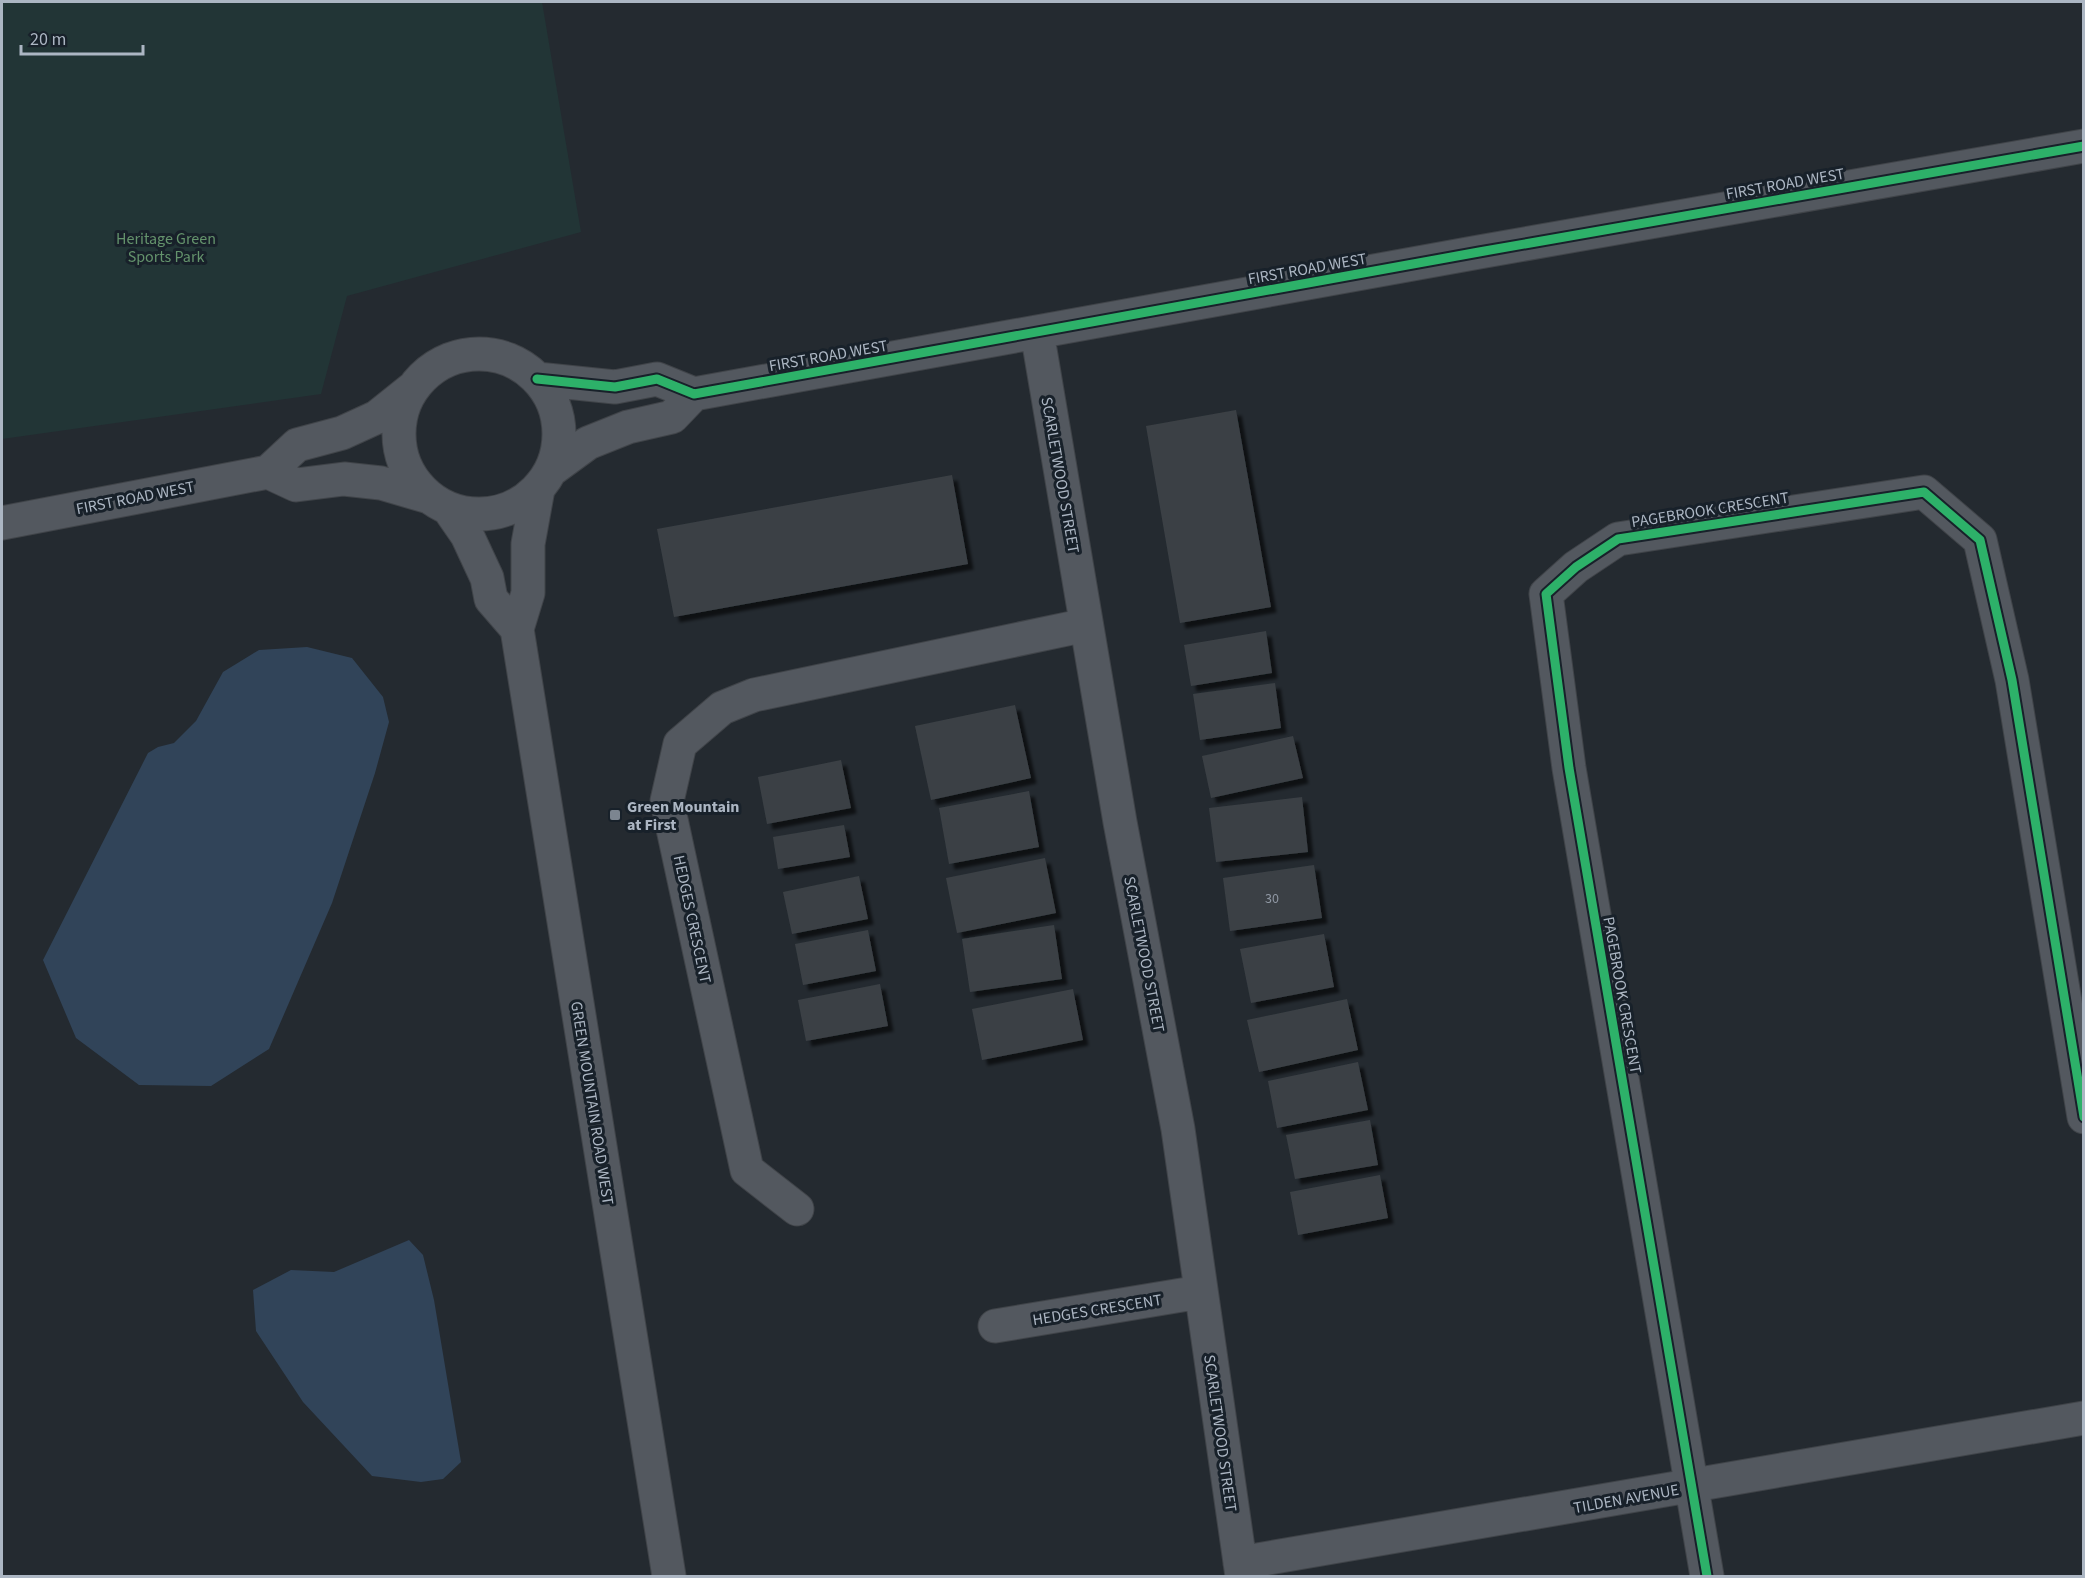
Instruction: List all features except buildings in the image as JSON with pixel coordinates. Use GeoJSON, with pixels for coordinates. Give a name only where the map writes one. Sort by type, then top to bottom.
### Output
{"type":"FeatureCollection","features":[{"type":"Feature","properties":{"kind":"street","name":"FIRST ROAD WEST"},"geometry":{"type":"LineString","coordinates":[[694,394],[2084,146]]}},
{"type":"Feature","properties":{"kind":"street","name":"SCARLETWOOD STREET"},"geometry":{"type":"LineString","coordinates":[[1037,332],[1120,822],[1178,1129],[1241,1570]]}},
{"type":"Feature","properties":{"kind":"street"},"geometry":{"type":"LineString","coordinates":[[537,379],[615,387],[657,379],[694,394],[672,417],[628,427],[588,443],[544,479],[519,504],[496,513],[473,514],[381,483],[344,479],[296,485],[268,472],[297,445],[342,433],[377,417],[412,389],[428,371],[449,359],[473,354],[496,356],[519,364],[537,379],[551,399],[558,422],[558,446],[544,479]]}},
{"type":"Feature","properties":{"kind":"street"},"geometry":{"type":"LineString","coordinates":[[412,389],[402,410],[398,434],[402,458],[412,480],[439,503],[467,535],[487,578],[491,599],[517,629]]}},
{"type":"Feature","properties":{"kind":"street","name":"FIRST ROAD WEST"},"geometry":{"type":"LineString","coordinates":[[2,523],[268,472]]}},
{"type":"Feature","properties":{"kind":"street","name":"GREEN MOUNTAIN ROAD WEST"},"geometry":{"type":"LineString","coordinates":[[544,479],[528,544],[528,593],[517,629],[669,1576]]}},
{"type":"Feature","properties":{"kind":"street","name":"PAGEBROOK CRESCENT"},"geometry":{"type":"LineString","coordinates":[[1692,1487],[1569,768],[1546,594],[1576,567],[1618,539],[1924,492],[1980,540],[2012,680],[2084,1117]]}},
{"type":"Feature","properties":{"kind":"street","name":"HEDGES CRESCENT"},"geometry":{"type":"LineString","coordinates":[[797,1209],[747,1170],[667,801],[680,744],[722,708],[754,695],[1086,625]]}},
{"type":"Feature","properties":{"kind":"street","name":"HEDGES CRESCENT"},"geometry":{"type":"LineString","coordinates":[[995,1326],[1200,1292]]}},
{"type":"Feature","properties":{"kind":"street","name":"TILDEN AVENUE"},"geometry":{"type":"LineString","coordinates":[[1241,1570],[2084,1418]]}},
{"type":"Feature","properties":{"kind":"street"},"geometry":{"type":"LineString","coordinates":[[1692,1487],[1707,1576]]}},
{"type":"Feature","properties":{"kind":"green space","name":"Heritage Green Sports Park"},"geometry":{"type":"Polygon","coordinates":[[[2,2],[542,2],[581,232],[347,296],[321,394],[2,439],[2,2]]]}},
{"type":"Feature","properties":{"kind":"water"},"geometry":{"type":"Polygon","coordinates":[[[307,647],[352,658],[383,697],[389,722],[375,773],[332,903],[269,1049],[211,1086],[139,1085],[76,1038],[43,960],[148,753],[158,747],[174,743],[196,721],[223,672],[259,650],[307,647]]]}},
{"type":"Feature","properties":{"kind":"water"},"geometry":{"type":"Polygon","coordinates":[[[409,1240],[423,1255],[434,1300],[461,1462],[443,1479],[421,1482],[372,1476],[303,1402],[256,1331],[253,1290],[291,1270],[334,1272],[409,1240]]]}},
{"type":"Feature","properties":{"kind":"cycle path"},"geometry":{"type":"LineString","coordinates":[[537,379],[615,387],[657,379],[694,394],[1479,252],[2084,146]]}},
{"type":"Feature","properties":{"kind":"cycle path"},"geometry":{"type":"LineString","coordinates":[[1707,1576],[1569,768],[1546,594],[1576,567],[1618,539],[1924,492],[1980,540],[2012,680],[2084,1117]]}},
{"type":"Feature","properties":{"kind":"place","name":"Green Mountain at First"},"geometry":{"type":"Point","coordinates":[615,815]}}]}
